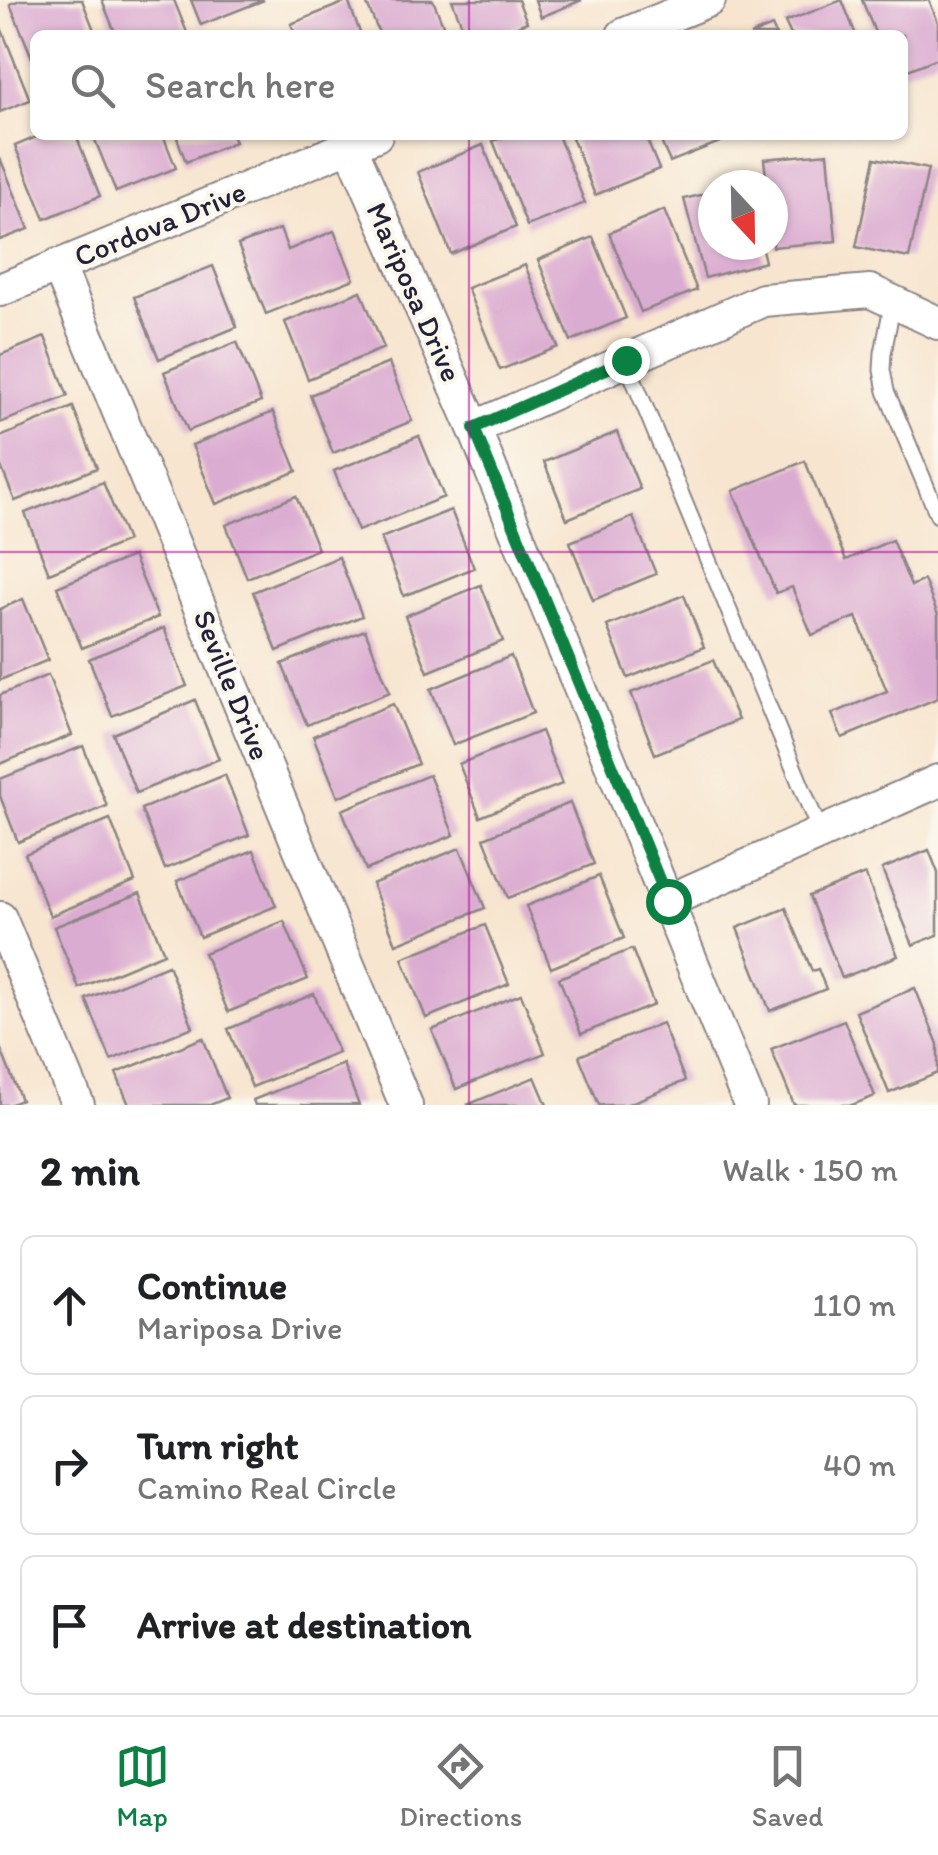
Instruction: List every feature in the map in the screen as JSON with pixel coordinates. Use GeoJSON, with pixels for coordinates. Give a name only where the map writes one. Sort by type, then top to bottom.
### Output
{"type":"FeatureCollection","features":[{"type":"Feature","properties":{"kind":"street"},"geometry":{"type":"LineString","coordinates":[[632,30],[674,7],[709,0]]}},
{"type":"Feature","properties":{"kind":"street","name":"Cordova Drive"},"geometry":{"type":"LineString","coordinates":[[0,290],[363,140]]}},
{"type":"Feature","properties":{"kind":"street","name":"Mariposa Drive"},"geometry":{"type":"LineString","coordinates":[[363,140],[474,428],[750,1105]]}},
{"type":"Feature","properties":{"kind":"street","name":"Seville Drive"},"geometry":{"type":"LineString","coordinates":[[58,265],[406,1105]]}},
{"type":"Feature","properties":{"kind":"street"},"geometry":{"type":"LineString","coordinates":[[474,428],[762,300],[870,291],[938,323]]}},
{"type":"Feature","properties":{"kind":"street"},"geometry":{"type":"LineString","coordinates":[[668,901],[938,780]]}},
{"type":"Feature","properties":{"kind":"street"},"geometry":{"type":"LineString","coordinates":[[0,918],[78,1105]]}},
{"type":"Feature","properties":{"kind":"lane"},"geometry":{"type":"LineString","coordinates":[[893,302],[882,370],[886,391],[938,516]]}},
{"type":"Feature","properties":{"kind":"lane"},"geometry":{"type":"LineString","coordinates":[[626,360],[821,834]]}},
{"type":"Feature","properties":{"kind":"building"},"geometry":{"type":"Polygon","coordinates":[[[20,0],[82,0],[94,30],[30,30],[30,53],[10,4],[20,0]]]}},
{"type":"Feature","properties":{"kind":"building"},"geometry":{"type":"Polygon","coordinates":[[[102,0],[174,0],[186,30],[114,30],[102,0]]]}},
{"type":"Feature","properties":{"kind":"building"},"geometry":{"type":"Polygon","coordinates":[[[191,0],[264,0],[201,25],[191,0]]]}},
{"type":"Feature","properties":{"kind":"building"},"geometry":{"type":"Polygon","coordinates":[[[433,0],[445,30],[378,30],[366,2],[433,0]]]}},
{"type":"Feature","properties":{"kind":"building"},"geometry":{"type":"Polygon","coordinates":[[[452,0],[518,0],[527,22],[508,30],[464,30],[452,0]]]}},
{"type":"Feature","properties":{"kind":"building"},"geometry":{"type":"Polygon","coordinates":[[[535,0],[582,0],[541,17],[535,0]]]}},
{"type":"Feature","properties":{"kind":"building"},"geometry":{"type":"Polygon","coordinates":[[[842,0],[854,30],[789,30],[785,22],[842,0]]]}},
{"type":"Feature","properties":{"kind":"building"},"geometry":{"type":"Polygon","coordinates":[[[862,0],[929,0],[938,22],[938,58],[908,70],[908,30],[874,30],[862,0]]]}},
{"type":"Feature","properties":{"kind":"building"},"geometry":{"type":"Polygon","coordinates":[[[348,1],[359,30],[294,30],[291,24],[348,1]]]}},
{"type":"Feature","properties":{"kind":"building"},"geometry":{"type":"Polygon","coordinates":[[[0,25],[30,100],[0,112],[0,25]]]}},
{"type":"Feature","properties":{"kind":"building"},"geometry":{"type":"Polygon","coordinates":[[[30,140],[78,140],[100,196],[45,219],[15,146],[30,140]]]}},
{"type":"Feature","properties":{"kind":"building"},"geometry":{"type":"Polygon","coordinates":[[[95,140],[165,140],[176,168],[116,192],[95,140]]]}},
{"type":"Feature","properties":{"kind":"building"},"geometry":{"type":"Polygon","coordinates":[[[178,140],[234,140],[235,142],[186,162],[178,140]]]}},
{"type":"Feature","properties":{"kind":"building"},"geometry":{"type":"Polygon","coordinates":[[[560,140],[585,203],[527,226],[493,141],[560,140]]]}},
{"type":"Feature","properties":{"kind":"building"},"geometry":{"type":"Polygon","coordinates":[[[573,140],[647,140],[659,169],[595,195],[573,140]]]}},
{"type":"Feature","properties":{"kind":"building"},"geometry":{"type":"Polygon","coordinates":[[[660,140],[725,140],[670,162],[660,140]]]}},
{"type":"Feature","properties":{"kind":"building"},"geometry":{"type":"Polygon","coordinates":[[[483,145],[516,227],[451,254],[418,172],[483,145]]]}},
{"type":"Feature","properties":{"kind":"building"},"geometry":{"type":"Polygon","coordinates":[[[828,153],[836,241],[788,246],[788,170],[765,170],[764,159],[828,153]]]}},
{"type":"Feature","properties":{"kind":"building"},"geometry":{"type":"Polygon","coordinates":[[[0,158],[29,229],[0,240],[0,158]]]}},
{"type":"Feature","properties":{"kind":"building"},"geometry":{"type":"Polygon","coordinates":[[[875,158],[928,169],[909,258],[856,247],[875,158]]]}},
{"type":"Feature","properties":{"kind":"building"},"geometry":{"type":"Polygon","coordinates":[[[698,196],[698,252],[684,199],[698,196]]]}},
{"type":"Feature","properties":{"kind":"building"},"geometry":{"type":"Polygon","coordinates":[[[664,210],[697,290],[641,312],[609,233],[664,210]]]}},
{"type":"Feature","properties":{"kind":"building"},"geometry":{"type":"Polygon","coordinates":[[[280,229],[288,250],[334,231],[354,279],[266,314],[238,245],[280,229]]]}},
{"type":"Feature","properties":{"kind":"building"},"geometry":{"type":"Polygon","coordinates":[[[593,237],[626,318],[571,341],[538,260],[593,237]]]}},
{"type":"Feature","properties":{"kind":"building"},"geometry":{"type":"Polygon","coordinates":[[[700,260],[765,260],[765,262],[705,278],[700,260]]]}},
{"type":"Feature","properties":{"kind":"building"},"geometry":{"type":"Polygon","coordinates":[[[525,265],[558,347],[500,370],[467,288],[525,265]]]}},
{"type":"Feature","properties":{"kind":"building"},"geometry":{"type":"Polygon","coordinates":[[[213,266],[237,327],[159,359],[134,297],[213,266]]]}},
{"type":"Feature","properties":{"kind":"building"},"geometry":{"type":"Polygon","coordinates":[[[361,291],[384,348],[308,379],[285,322],[361,291]]]}},
{"type":"Feature","properties":{"kind":"building"},"geometry":{"type":"Polygon","coordinates":[[[45,337],[68,396],[0,423],[0,355],[45,337]]]}},
{"type":"Feature","properties":{"kind":"building"},"geometry":{"type":"Polygon","coordinates":[[[237,342],[261,402],[188,431],[164,372],[237,342]]]}},
{"type":"Feature","properties":{"kind":"building"},"geometry":{"type":"Polygon","coordinates":[[[389,363],[412,421],[333,453],[310,395],[389,363]]]}},
{"type":"Feature","properties":{"kind":"building"},"geometry":{"type":"Polygon","coordinates":[[[73,407],[97,468],[15,501],[0,464],[0,437],[73,407]]]}},
{"type":"Feature","properties":{"kind":"building"},"geometry":{"type":"Polygon","coordinates":[[[273,412],[297,471],[216,504],[192,445],[273,412]]]}},
{"type":"Feature","properties":{"kind":"building"},"geometry":{"type":"Polygon","coordinates":[[[617,432],[640,489],[567,519],[544,462],[617,432]]]}},
{"type":"Feature","properties":{"kind":"building"},"geometry":{"type":"Polygon","coordinates":[[[419,436],[444,497],[358,531],[334,471],[419,436]]]}},
{"type":"Feature","properties":{"kind":"building"},"geometry":{"type":"Polygon","coordinates":[[[805,461],[846,560],[892,540],[911,586],[924,580],[938,615],[938,698],[842,738],[832,714],[887,691],[856,617],[812,635],[792,587],[776,593],[733,491],[805,461]]]}},
{"type":"Feature","properties":{"kind":"building"},"geometry":{"type":"Polygon","coordinates":[[[103,482],[127,541],[49,573],[25,513],[103,482]]]}},
{"type":"Feature","properties":{"kind":"building"},"geometry":{"type":"Polygon","coordinates":[[[296,496],[318,549],[247,578],[226,525],[296,496]]]}},
{"type":"Feature","properties":{"kind":"building"},"geometry":{"type":"Polygon","coordinates":[[[451,510],[474,568],[404,596],[381,538],[451,510]]]}},
{"type":"Feature","properties":{"kind":"building"},"geometry":{"type":"Polygon","coordinates":[[[633,517],[656,574],[593,600],[570,542],[633,517]]]}},
{"type":"Feature","properties":{"kind":"building"},"geometry":{"type":"Polygon","coordinates":[[[133,556],[158,617],[82,648],[57,587],[133,556]]]}},
{"type":"Feature","properties":{"kind":"building"},"geometry":{"type":"Polygon","coordinates":[[[339,557],[362,616],[277,651],[253,592],[339,557]]]}},
{"type":"Feature","properties":{"kind":"building"},"geometry":{"type":"Polygon","coordinates":[[[481,585],[503,641],[428,672],[405,616],[481,585]]]}},
{"type":"Feature","properties":{"kind":"building"},"geometry":{"type":"Polygon","coordinates":[[[684,595],[704,647],[628,678],[607,626],[684,595]]]}},
{"type":"Feature","properties":{"kind":"building"},"geometry":{"type":"Polygon","coordinates":[[[23,599],[48,660],[0,680],[0,609],[23,599]]]}},
{"type":"Feature","properties":{"kind":"building"},"geometry":{"type":"Polygon","coordinates":[[[164,628],[187,686],[112,716],[89,659],[164,628]]]}},
{"type":"Feature","properties":{"kind":"building"},"geometry":{"type":"Polygon","coordinates":[[[365,630],[390,692],[307,725],[282,664],[365,630]]]}},
{"type":"Feature","properties":{"kind":"building"},"geometry":{"type":"Polygon","coordinates":[[[511,656],[533,713],[453,745],[431,689],[511,656]]]}},
{"type":"Feature","properties":{"kind":"building"},"geometry":{"type":"Polygon","coordinates":[[[713,660],[738,720],[655,754],[631,693],[713,660]]]}},
{"type":"Feature","properties":{"kind":"building"},"geometry":{"type":"Polygon","coordinates":[[[48,675],[72,735],[0,764],[0,695],[48,675]]]}},
{"type":"Feature","properties":{"kind":"building"},"geometry":{"type":"Polygon","coordinates":[[[195,700],[219,759],[136,793],[113,734],[195,700]]]}},
{"type":"Feature","properties":{"kind":"building"},"geometry":{"type":"Polygon","coordinates":[[[393,704],[418,764],[338,797],[313,736],[393,704]]]}},
{"type":"Feature","properties":{"kind":"building"},"geometry":{"type":"Polygon","coordinates":[[[541,731],[562,784],[480,817],[459,764],[541,731]]]}},
{"type":"Feature","properties":{"kind":"building"},"geometry":{"type":"Polygon","coordinates":[[[83,746],[107,806],[18,842],[0,796],[0,779],[83,746]]]}},
{"type":"Feature","properties":{"kind":"building"},"geometry":{"type":"Polygon","coordinates":[[[225,775],[249,835],[165,869],[141,809],[225,775]]]}},
{"type":"Feature","properties":{"kind":"building"},"geometry":{"type":"Polygon","coordinates":[[[429,775],[454,835],[366,870],[342,810],[429,775]]]}},
{"type":"Feature","properties":{"kind":"building"},"geometry":{"type":"Polygon","coordinates":[[[570,803],[594,864],[508,898],[484,838],[570,803]]]}},
{"type":"Feature","properties":{"kind":"building"},"geometry":{"type":"Polygon","coordinates":[[[110,819],[135,881],[50,916],[25,854],[110,819]]]}},
{"type":"Feature","properties":{"kind":"building"},"geometry":{"type":"Polygon","coordinates":[[[460,848],[485,908],[396,944],[372,884],[460,848]]]}},
{"type":"Feature","properties":{"kind":"building"},"geometry":{"type":"Polygon","coordinates":[[[254,850],[276,906],[200,937],[177,881],[254,850]]]}},
{"type":"Feature","properties":{"kind":"building"},"geometry":{"type":"Polygon","coordinates":[[[929,850],[938,873],[938,935],[913,945],[882,869],[929,850]]]}},
{"type":"Feature","properties":{"kind":"building"},"geometry":{"type":"Polygon","coordinates":[[[865,874],[898,956],[842,978],[809,896],[865,874]]]}},
{"type":"Feature","properties":{"kind":"building"},"geometry":{"type":"Polygon","coordinates":[[[599,876],[624,938],[551,968],[526,906],[599,876]]]}},
{"type":"Feature","properties":{"kind":"building"},"geometry":{"type":"Polygon","coordinates":[[[140,893],[164,953],[79,988],[54,927],[140,893]]]}},
{"type":"Feature","properties":{"kind":"building"},"geometry":{"type":"Polygon","coordinates":[[[786,908],[812,971],[818,969],[826,989],[770,1011],[737,928],[786,908]]]}},
{"type":"Feature","properties":{"kind":"building"},"geometry":{"type":"Polygon","coordinates":[[[284,921],[308,979],[228,1012],[204,953],[284,921]]]}},
{"type":"Feature","properties":{"kind":"building"},"geometry":{"type":"Polygon","coordinates":[[[485,925],[509,984],[426,1018],[402,958],[485,925]]]}},
{"type":"Feature","properties":{"kind":"building"},"geometry":{"type":"Polygon","coordinates":[[[632,949],[654,1005],[581,1034],[559,978],[632,949]]]}},
{"type":"Feature","properties":{"kind":"building"},"geometry":{"type":"Polygon","coordinates":[[[168,965],[193,1027],[111,1060],[86,999],[168,965]]]}},
{"type":"Feature","properties":{"kind":"building"},"geometry":{"type":"Polygon","coordinates":[[[915,988],[938,1044],[938,1073],[889,1093],[856,1012],[915,988]]]}},
{"type":"Feature","properties":{"kind":"building"},"geometry":{"type":"Polygon","coordinates":[[[314,994],[338,1052],[252,1087],[228,1029],[314,994]]]}},
{"type":"Feature","properties":{"kind":"building"},"geometry":{"type":"Polygon","coordinates":[[[521,994],[545,1053],[456,1089],[432,1030],[521,994]]]}},
{"type":"Feature","properties":{"kind":"building"},"geometry":{"type":"Polygon","coordinates":[[[844,1020],[875,1096],[852,1105],[794,1105],[771,1049],[844,1020]]]}},
{"type":"Feature","properties":{"kind":"building"},"geometry":{"type":"Polygon","coordinates":[[[662,1023],[685,1081],[626,1105],[599,1105],[579,1056],[662,1023]]]}},
{"type":"Feature","properties":{"kind":"building"},"geometry":{"type":"Polygon","coordinates":[[[203,1038],[227,1098],[210,1105],[129,1105],[116,1073],[203,1038]]]}},
{"type":"Feature","properties":{"kind":"building"},"geometry":{"type":"Polygon","coordinates":[[[0,1047],[21,1100],[9,1105],[0,1105],[0,1047]]]}},
{"type":"Feature","properties":{"kind":"building"},"geometry":{"type":"Polygon","coordinates":[[[343,1064],[359,1105],[255,1105],[253,1100],[343,1064]]]}},
{"type":"Feature","properties":{"kind":"building"},"geometry":{"type":"Polygon","coordinates":[[[535,1077],[547,1105],[467,1105],[535,1077]]]}},
{"type":"Feature","properties":{"kind":"route"},"geometry":{"type":"LineString","coordinates":[[626,360],[474,428],[668,901]]}}]}
